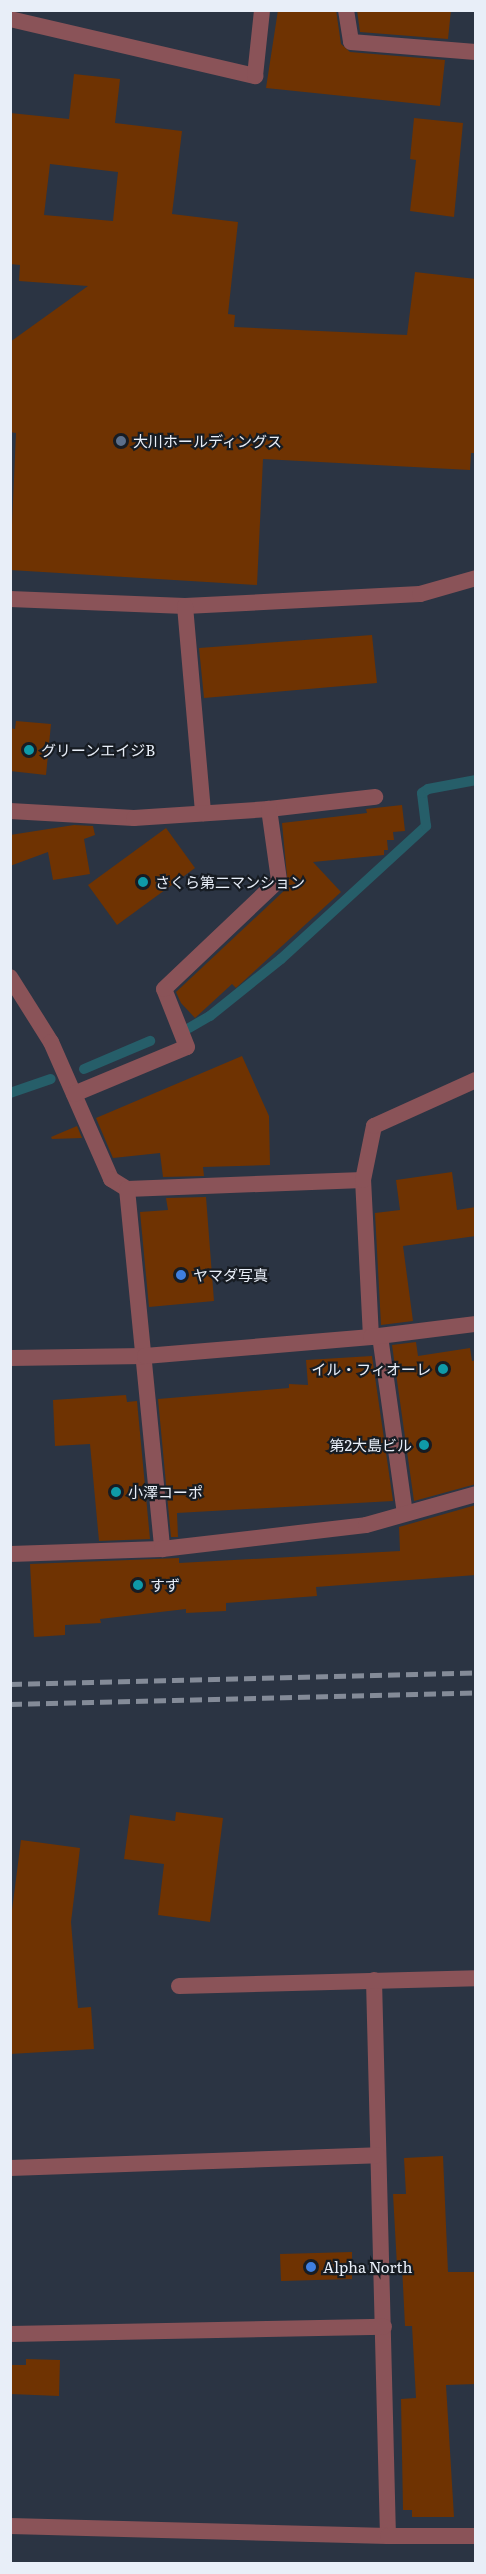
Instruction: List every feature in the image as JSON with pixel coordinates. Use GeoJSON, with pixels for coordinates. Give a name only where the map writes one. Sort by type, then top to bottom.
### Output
{"type":"FeatureCollection","features":[{"type":"Feature","properties":{"kind":"street"},"geometry":{"type":"LineString","coordinates":[[10,19],[255,76],[262,10]]}},
{"type":"Feature","properties":{"kind":"street"},"geometry":{"type":"LineString","coordinates":[[346,10],[351,42],[476,52]]}},
{"type":"Feature","properties":{"kind":"street"},"geometry":{"type":"LineString","coordinates":[[10,599],[185,606],[420,594],[476,578]]}},
{"type":"Feature","properties":{"kind":"street"},"geometry":{"type":"LineString","coordinates":[[185,606],[203,813]]}},
{"type":"Feature","properties":{"kind":"street"},"geometry":{"type":"LineString","coordinates":[[10,811],[134,818],[269,809],[375,797]]}},
{"type":"Feature","properties":{"kind":"street"},"geometry":{"type":"LineString","coordinates":[[74,1094],[187,1047],[164,989],[279,880],[269,809]]}},
{"type":"Feature","properties":{"kind":"street"},"geometry":{"type":"LineString","coordinates":[[10,977],[51,1042],[111,1179],[127,1189],[363,1180]]}},
{"type":"Feature","properties":{"kind":"street"},"geometry":{"type":"LineString","coordinates":[[405,1513],[375,1336],[363,1180],[374,1126],[476,1080]]}},
{"type":"Feature","properties":{"kind":"street"},"geometry":{"type":"LineString","coordinates":[[127,1189],[162,1549]]}},
{"type":"Feature","properties":{"kind":"street"},"geometry":{"type":"LineString","coordinates":[[10,1358],[145,1356],[375,1336],[476,1324]]}},
{"type":"Feature","properties":{"kind":"street"},"geometry":{"type":"LineString","coordinates":[[10,1554],[162,1549],[366,1525],[476,1494]]}},
{"type":"Feature","properties":{"kind":"street"},"geometry":{"type":"LineString","coordinates":[[179,1986],[476,1978]]}},
{"type":"Feature","properties":{"kind":"street"},"geometry":{"type":"LineString","coordinates":[[374,1980],[384,2327],[387,2536]]}},
{"type":"Feature","properties":{"kind":"street"},"geometry":{"type":"LineString","coordinates":[[10,2168],[378,2155]]}},
{"type":"Feature","properties":{"kind":"street"},"geometry":{"type":"LineString","coordinates":[[10,2334],[384,2327]]}},
{"type":"Feature","properties":{"kind":"street"},"geometry":{"type":"LineString","coordinates":[[10,2526],[387,2536],[476,2536]]}},
{"type":"Feature","properties":{"kind":"building"},"geometry":{"type":"Polygon","coordinates":[[[278,10],[336,10],[341,44],[350,52],[445,60],[440,106],[266,88],[278,10]]]}},
{"type":"Feature","properties":{"kind":"building"},"geometry":{"type":"Polygon","coordinates":[[[357,10],[451,10],[448,39],[360,32],[357,10]]]}},
{"type":"Feature","properties":{"kind":"building"},"geometry":{"type":"Polygon","coordinates":[[[74,74],[120,79],[115,123],[182,131],[172,214],[238,222],[228,314],[235,315],[234,327],[407,335],[415,272],[476,279],[476,453],[471,453],[470,470],[263,459],[257,585],[10,570],[16,433],[10,432],[10,342],[88,286],[19,281],[20,265],[10,264],[10,113],[69,119],[74,74]],[[50,164],[44,215],[113,221],[118,172],[50,164]]]}},
{"type":"Feature","properties":{"kind":"building"},"geometry":{"type":"Polygon","coordinates":[[[414,118],[463,123],[454,217],[410,211],[416,160],[410,159],[414,118]]]}},
{"type":"Feature","properties":{"kind":"building"},"geometry":{"type":"Polygon","coordinates":[[[372,635],[377,683],[204,698],[199,648],[372,635]]]}},
{"type":"Feature","properties":{"kind":"building","name":"グリーンエイジB"},"geometry":{"type":"Polygon","coordinates":[[[16,721],[51,724],[46,775],[10,771],[10,728],[15,729],[16,721]]]}},
{"type":"Feature","properties":{"kind":"building"},"geometry":{"type":"Polygon","coordinates":[[[402,805],[405,831],[393,832],[394,840],[387,840],[388,850],[384,850],[384,855],[313,862],[341,892],[236,988],[232,984],[195,1018],[181,1003],[176,992],[288,887],[282,823],[367,813],[366,809],[402,805]]]}},
{"type":"Feature","properties":{"kind":"building"},"geometry":{"type":"Polygon","coordinates":[[[74,825],[93,826],[95,835],[84,839],[90,874],[53,880],[48,852],[10,866],[10,835],[74,825]]]}},
{"type":"Feature","properties":{"kind":"building","name":"さくら第二マンション"},"geometry":{"type":"Polygon","coordinates":[[[166,828],[195,868],[117,925],[88,885],[166,828]]]}},
{"type":"Feature","properties":{"kind":"building"},"geometry":{"type":"Polygon","coordinates":[[[242,1056],[269,1116],[270,1165],[203,1167],[204,1176],[163,1177],[160,1153],[113,1158],[96,1118],[242,1056]]]}},
{"type":"Feature","properties":{"kind":"building"},"geometry":{"type":"Polygon","coordinates":[[[77,1126],[82,1138],[52,1139],[51,1137],[77,1126]]]}},
{"type":"Feature","properties":{"kind":"building"},"geometry":{"type":"Polygon","coordinates":[[[452,1172],[457,1210],[476,1207],[476,1236],[403,1246],[413,1321],[381,1325],[375,1213],[400,1210],[396,1180],[452,1172]]]}},
{"type":"Feature","properties":{"kind":"building"},"geometry":{"type":"Polygon","coordinates":[[[206,1197],[214,1301],[149,1307],[140,1212],[168,1210],[166,1198],[206,1197]]]}},
{"type":"Feature","properties":{"kind":"building"},"geometry":{"type":"Polygon","coordinates":[[[416,1342],[418,1356],[470,1348],[472,1361],[476,1360],[476,1484],[414,1501],[392,1345],[416,1342]]]}},
{"type":"Feature","properties":{"kind":"building"},"geometry":{"type":"Polygon","coordinates":[[[372,1356],[393,1501],[177,1513],[178,1537],[171,1537],[158,1399],[289,1388],[289,1384],[308,1385],[306,1360],[372,1356]]]}},
{"type":"Feature","properties":{"kind":"building"},"geometry":{"type":"Polygon","coordinates":[[[126,1395],[127,1402],[137,1401],[150,1539],[99,1541],[90,1444],[55,1446],[53,1400],[126,1395]]]}},
{"type":"Feature","properties":{"kind":"building"},"geometry":{"type":"Polygon","coordinates":[[[476,1505],[476,1575],[316,1587],[317,1596],[226,1603],[226,1611],[186,1613],[186,1609],[100,1619],[101,1623],[65,1625],[65,1635],[34,1637],[30,1564],[179,1558],[179,1563],[400,1551],[399,1527],[476,1505]]]}},
{"type":"Feature","properties":{"kind":"building"},"geometry":{"type":"Polygon","coordinates":[[[176,1812],[223,1818],[210,1922],[158,1915],[164,1864],[124,1859],[130,1815],[175,1821],[176,1812]]]}},
{"type":"Feature","properties":{"kind":"building"},"geometry":{"type":"Polygon","coordinates":[[[21,1840],[80,1848],[71,1922],[78,2008],[91,2007],[94,2049],[10,2054],[10,1926],[21,1840]]]}},
{"type":"Feature","properties":{"kind":"building"},"geometry":{"type":"Polygon","coordinates":[[[443,2156],[448,2272],[476,2272],[476,2384],[446,2385],[454,2517],[412,2517],[412,2510],[403,2510],[401,2399],[416,2398],[412,2326],[405,2326],[402,2266],[397,2266],[393,2194],[406,2194],[404,2158],[443,2156]]]}},
{"type":"Feature","properties":{"kind":"building"},"geometry":{"type":"Polygon","coordinates":[[[352,2252],[352,2279],[281,2281],[280,2254],[352,2252]]]}},
{"type":"Feature","properties":{"kind":"building"},"geometry":{"type":"Polygon","coordinates":[[[26,2359],[60,2360],[59,2396],[10,2394],[10,2365],[26,2365],[26,2359]]]}},
{"type":"Feature","properties":{"kind":"waterway"},"geometry":{"type":"LineString","coordinates":[[189,1028],[210,1016],[281,959],[426,826],[422,793],[428,789],[476,780]]}},
{"type":"Feature","properties":{"kind":"waterway"},"geometry":{"type":"LineString","coordinates":[[84,1069],[150,1041]]}},
{"type":"Feature","properties":{"kind":"waterway"},"geometry":{"type":"LineString","coordinates":[[10,1093],[51,1079]]}},
{"type":"Feature","properties":{"kind":"railway"},"geometry":{"type":"LineString","coordinates":[[10,1684],[476,1673]]}},
{"type":"Feature","properties":{"kind":"railway"},"geometry":{"type":"LineString","coordinates":[[10,1704],[476,1693]]}},
{"type":"Feature","properties":{"kind":"place","name":"大川ホールディングス"},"geometry":{"type":"Point","coordinates":[121,441]}},
{"type":"Feature","properties":{"kind":"place","name":"グリーンエイジB"},"geometry":{"type":"Point","coordinates":[29,750]}},
{"type":"Feature","properties":{"kind":"place","name":"さくら第二マンション"},"geometry":{"type":"Point","coordinates":[143,882]}},
{"type":"Feature","properties":{"kind":"place","name":"ヤマダ写真"},"geometry":{"type":"Point","coordinates":[181,1275]}},
{"type":"Feature","properties":{"kind":"place","name":"イル・フィオーレ"},"geometry":{"type":"Point","coordinates":[443,1369]}},
{"type":"Feature","properties":{"kind":"place","name":"第2大島ビル"},"geometry":{"type":"Point","coordinates":[424,1445]}},
{"type":"Feature","properties":{"kind":"place","name":"小澤コーポ"},"geometry":{"type":"Point","coordinates":[116,1492]}},
{"type":"Feature","properties":{"kind":"place","name":"すず"},"geometry":{"type":"Point","coordinates":[138,1585]}},
{"type":"Feature","properties":{"kind":"place","name":"Alpha North"},"geometry":{"type":"Point","coordinates":[311,2267]}}]}
